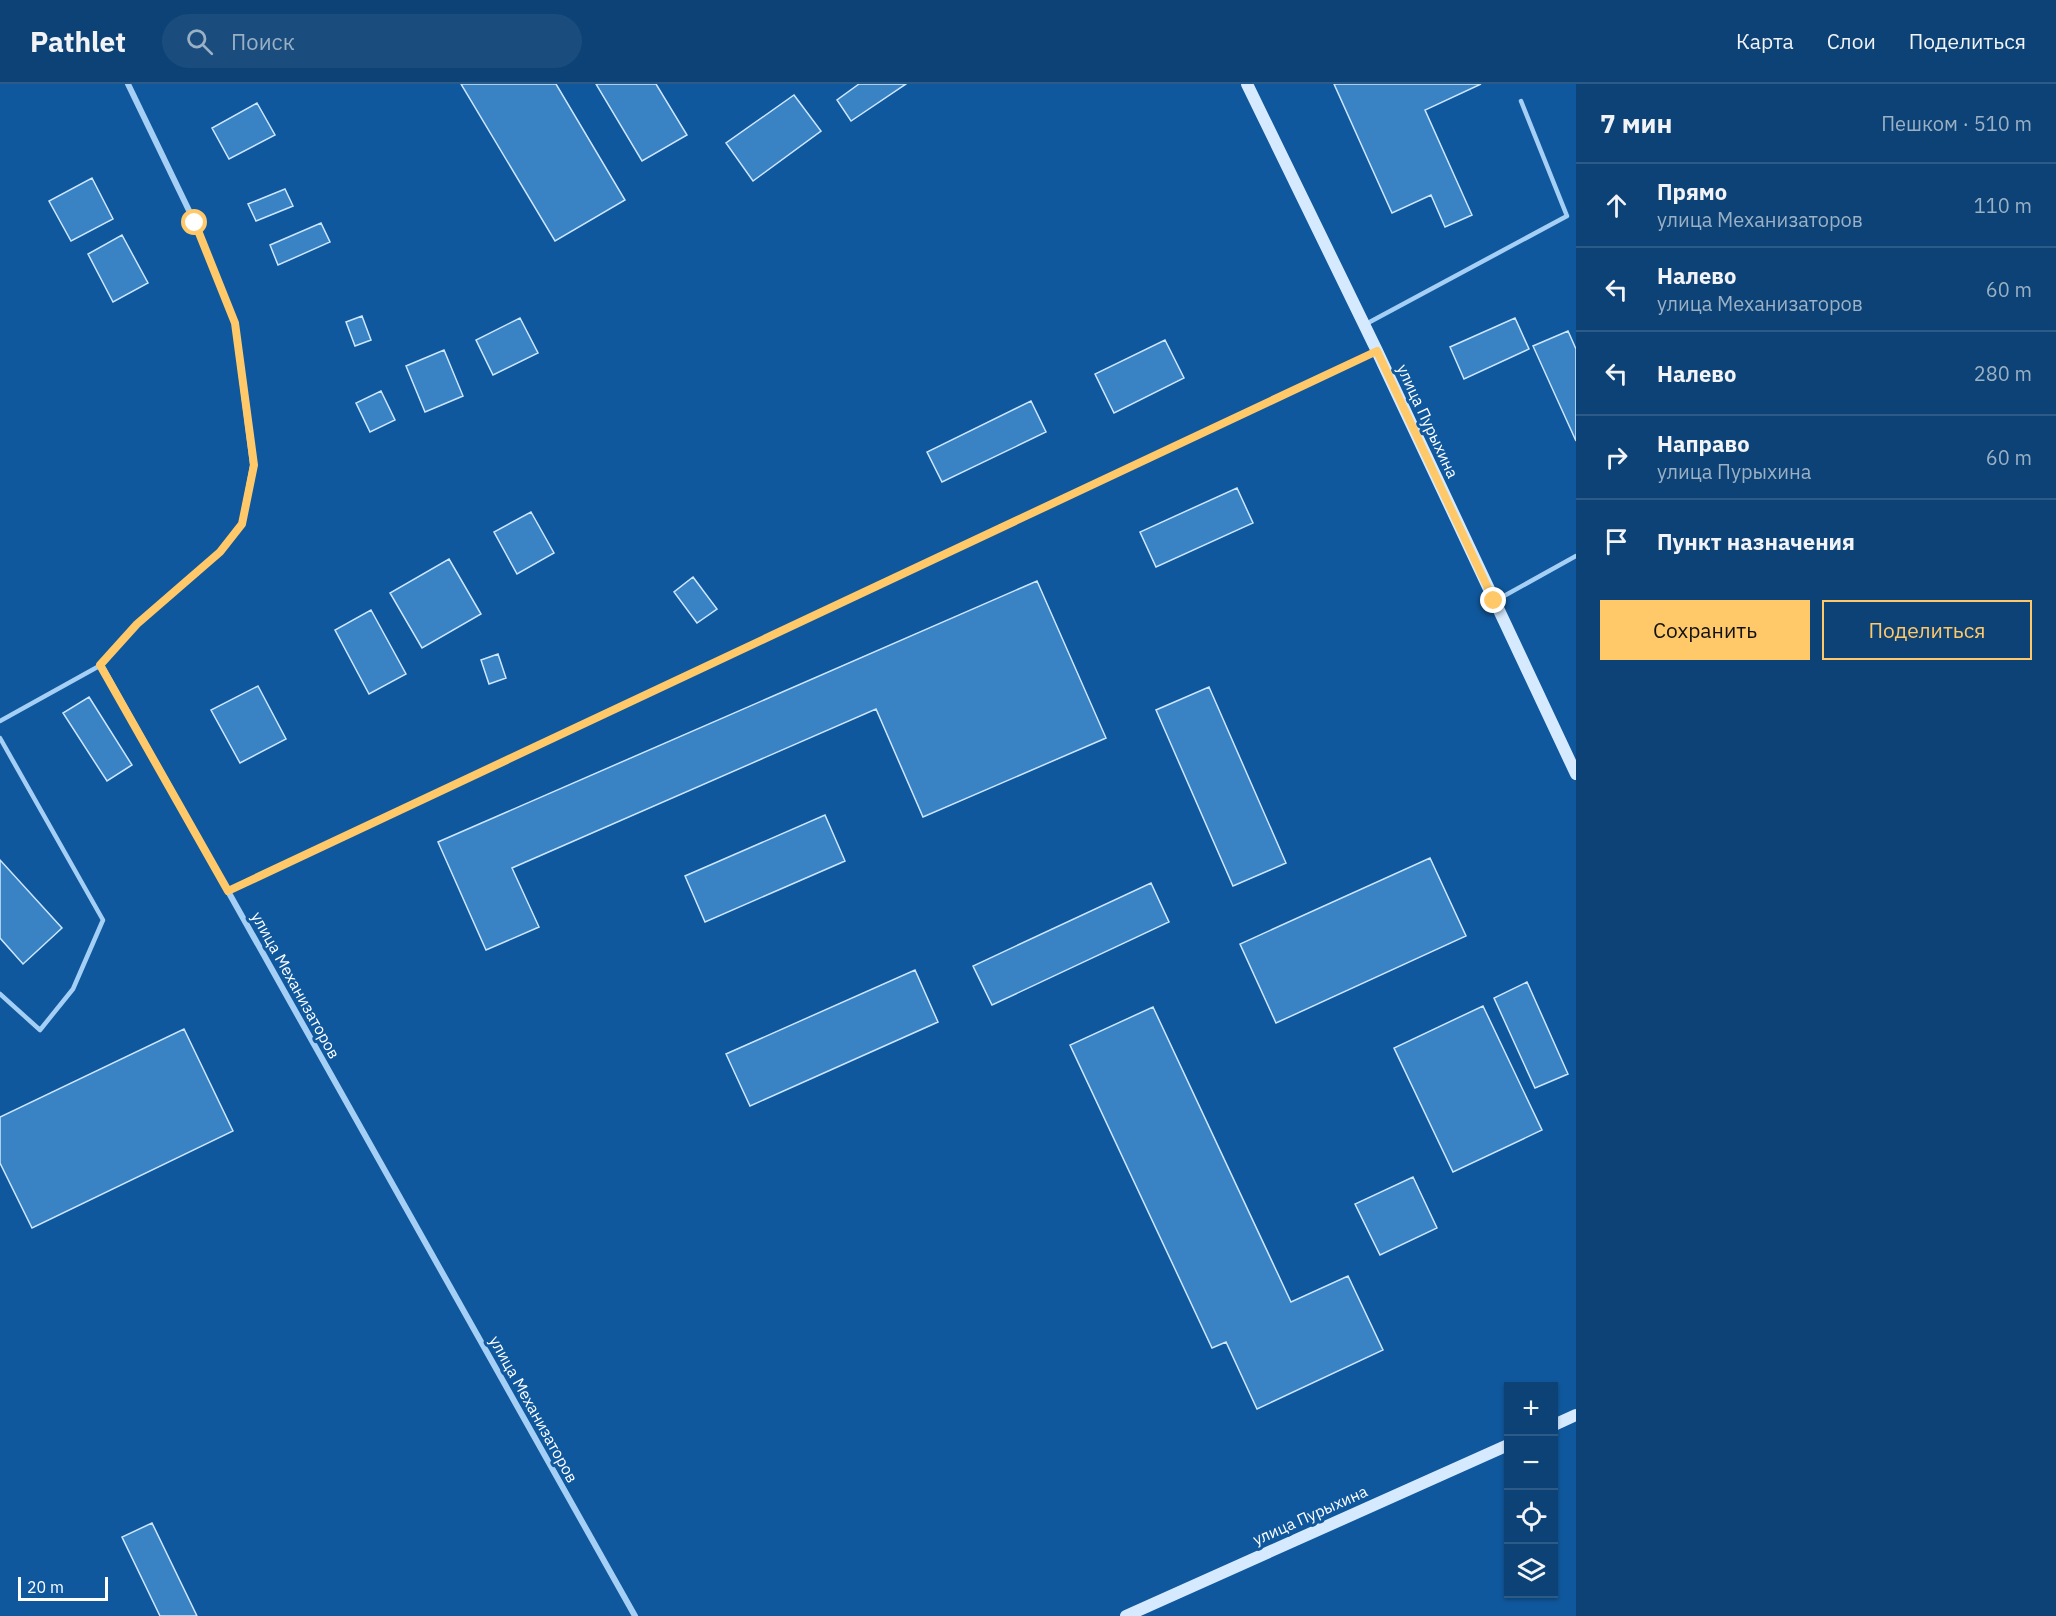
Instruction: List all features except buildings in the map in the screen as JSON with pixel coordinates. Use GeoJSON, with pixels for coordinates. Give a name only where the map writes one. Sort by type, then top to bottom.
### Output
{"type":"FeatureCollection","features":[{"type":"Feature","properties":{"kind":"street"},"geometry":{"type":"LineString","coordinates":[[100,665],[137,624],[220,552],[242,524],[254,465],[235,323],[195,223],[128,84]]}},
{"type":"Feature","properties":{"kind":"street","name":"улица Пурыхина"},"geometry":{"type":"LineString","coordinates":[[1247,84],[1377,351],[1576,774]]}},
{"type":"Feature","properties":{"kind":"street","name":"улица Механизаторов"},"geometry":{"type":"LineString","coordinates":[[100,665],[635,1616]]}},
{"type":"Feature","properties":{"kind":"street"},"geometry":{"type":"LineString","coordinates":[[1558,1423],[1576,1415]]}},
{"type":"Feature","properties":{"kind":"street","name":"улица Пурыхина"},"geometry":{"type":"LineString","coordinates":[[1126,1616],[1504,1447]]}},
{"type":"Feature","properties":{"kind":"lane"},"geometry":{"type":"LineString","coordinates":[[1364,325],[1567,216],[1521,101]]}},
{"type":"Feature","properties":{"kind":"lane"},"geometry":{"type":"LineString","coordinates":[[228,891],[1377,351]]}},
{"type":"Feature","properties":{"kind":"lane"},"geometry":{"type":"LineString","coordinates":[[1494,601],[1576,556]]}},
{"type":"Feature","properties":{"kind":"lane"},"geometry":{"type":"LineString","coordinates":[[0,721],[100,665]]}},
{"type":"Feature","properties":{"kind":"lane"},"geometry":{"type":"LineString","coordinates":[[0,738],[103,920],[73,989],[40,1030],[0,994]]}},
{"type":"Feature","properties":{"kind":"route"},"geometry":{"type":"LineString","coordinates":[[195,223],[235,323],[254,465],[242,524],[220,552],[137,624],[100,665],[228,891],[1377,351],[1494,601]]}}]}
